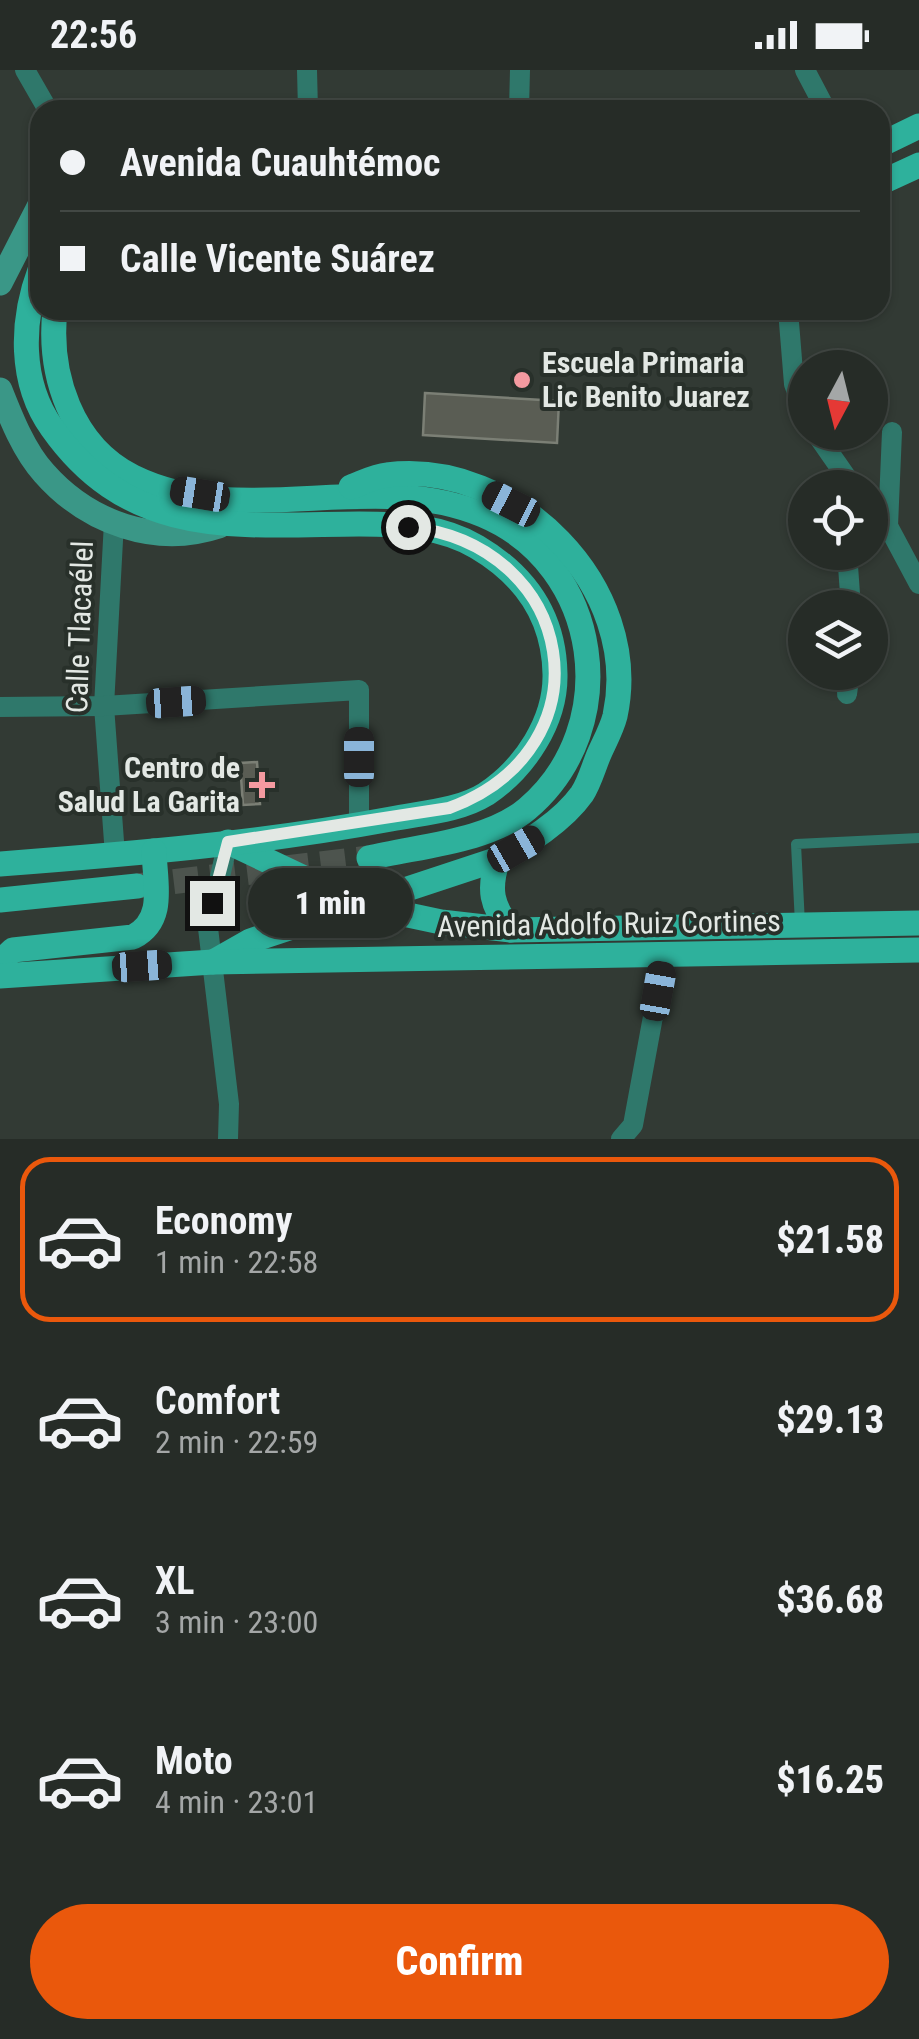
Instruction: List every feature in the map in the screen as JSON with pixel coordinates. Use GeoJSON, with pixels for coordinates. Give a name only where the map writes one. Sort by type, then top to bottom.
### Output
{"type":"FeatureCollection","features":[{"type":"Feature","properties":{"kind":"main road"},"geometry":{"type":"LineString","coordinates":[[890,139],[919,126]]}},
{"type":"Feature","properties":{"kind":"main road"},"geometry":{"type":"LineString","coordinates":[[890,178],[919,165]]}},
{"type":"Feature","properties":{"kind":"main road"},"geometry":{"type":"LineString","coordinates":[[0,864],[228,842],[449,808],[484,795],[519,765],[542,731],[555,689],[554,642],[536,600],[510,568],[473,544],[433,529],[383,524],[219,526],[162,514],[119,496],[70,454],[41,413],[29,376],[26,337],[30,297]]}},
{"type":"Feature","properties":{"kind":"main road"},"geometry":{"type":"LineString","coordinates":[[55,320],[55,374],[66,406],[90,441],[131,476],[172,490],[227,499],[388,494],[437,499],[486,516],[528,544],[561,581],[583,623],[590,658],[588,698],[575,744],[556,781],[524,812],[490,829],[369,858]]}},
{"type":"Feature","properties":{"kind":"main road"},"geometry":{"type":"LineString","coordinates":[[213,962],[250,941],[498,859],[534,839],[582,794],[615,716],[616,656],[607,617],[589,579],[564,543],[531,514],[441,478],[387,475],[317,498]]}},
{"type":"Feature","properties":{"kind":"main road","name":"Avenida Adolfo Ruiz Cortines"},"geometry":{"type":"LineString","coordinates":[[228,842],[361,905],[441,922],[511,930],[919,923]]}},
{"type":"Feature","properties":{"kind":"main road"},"geometry":{"type":"LineString","coordinates":[[0,962],[14,950],[133,937],[148,930],[156,916],[154,851]]}},
{"type":"Feature","properties":{"kind":"main road"},"geometry":{"type":"LineString","coordinates":[[498,859],[490,884],[496,912],[511,930]]}},
{"type":"Feature","properties":{"kind":"main road"},"geometry":{"type":"LineString","coordinates":[[0,900],[137,886]]}},
{"type":"Feature","properties":{"kind":"main road","name":"Avenida Adolfo Ruiz Cortines"},"geometry":{"type":"LineString","coordinates":[[0,976],[213,962],[919,950]]}},
{"type":"Feature","properties":{"kind":"street"},"geometry":{"type":"LineString","coordinates":[[25,70],[42,100]]}},
{"type":"Feature","properties":{"kind":"street"},"geometry":{"type":"LineString","coordinates":[[308,70],[308,100]]}},
{"type":"Feature","properties":{"kind":"street"},"geometry":{"type":"LineString","coordinates":[[519,100],[520,70]]}},
{"type":"Feature","properties":{"kind":"street"},"geometry":{"type":"LineString","coordinates":[[805,70],[821,100]]}},
{"type":"Feature","properties":{"kind":"street"},"geometry":{"type":"LineString","coordinates":[[0,283],[30,224]]}},
{"type":"Feature","properties":{"kind":"street"},"geometry":{"type":"LineString","coordinates":[[789,320],[791,350]]}},
{"type":"Feature","properties":{"kind":"street"},"geometry":{"type":"LineString","coordinates":[[0,390],[13,423],[43,472],[83,506],[152,535],[186,537],[219,526]]}},
{"type":"Feature","properties":{"kind":"street"},"geometry":{"type":"LineString","coordinates":[[892,432],[888,526],[919,584]]}},
{"type":"Feature","properties":{"kind":"street"},"geometry":{"type":"LineString","coordinates":[[826,450],[838,470]]}},
{"type":"Feature","properties":{"kind":"street"},"geometry":{"type":"LineString","coordinates":[[834,465],[835,470]]}},
{"type":"Feature","properties":{"kind":"street","name":"Calle Tlacaélel"},"geometry":{"type":"LineString","coordinates":[[114,522],[104,706],[115,855]]}},
{"type":"Feature","properties":{"kind":"street"},"geometry":{"type":"LineString","coordinates":[[0,708],[104,706],[359,690],[360,824]]}},
{"type":"Feature","properties":{"kind":"street"},"geometry":{"type":"LineString","coordinates":[[848,690],[848,694]]}},
{"type":"Feature","properties":{"kind":"street"},"geometry":{"type":"LineString","coordinates":[[228,842],[208,928],[229,1104],[228,1139]]}},
{"type":"Feature","properties":{"kind":"street"},"geometry":{"type":"LineString","coordinates":[[621,1139],[633,1125],[664,957]]}},
{"type":"Feature","properties":{"kind":"lane"},"geometry":{"type":"LineString","coordinates":[[800,925],[796,844],[919,838]]}},
{"type":"Feature","properties":{"kind":"building"},"geometry":{"type":"Polygon","coordinates":[[[425,393],[559,401],[557,443],[423,435],[425,393]]]}},
{"type":"Feature","properties":{"kind":"building"},"geometry":{"type":"Polygon","coordinates":[[[257,762],[260,804],[243,805],[240,763],[257,762]]]}},
{"type":"Feature","properties":{"kind":"tunnel"},"geometry":{"type":"LineString","coordinates":[[137,886],[369,858]]}},
{"type":"Feature","properties":{"kind":"place","name":"Escuela Primaria Lic Benito Juarez"},"geometry":{"type":"Point","coordinates":[522,380]}},
{"type":"Feature","properties":{"kind":"place","name":"Centro de Salud La Garita"},"geometry":{"type":"Point","coordinates":[262,785]}},
{"type":"Feature","properties":{"kind":"route"},"geometry":{"type":"LineString","coordinates":[[212,903],[228,842],[449,808],[484,795],[519,765],[542,731],[555,689],[554,642],[536,600],[510,568],[473,544],[433,529],[408,527]]}}]}
